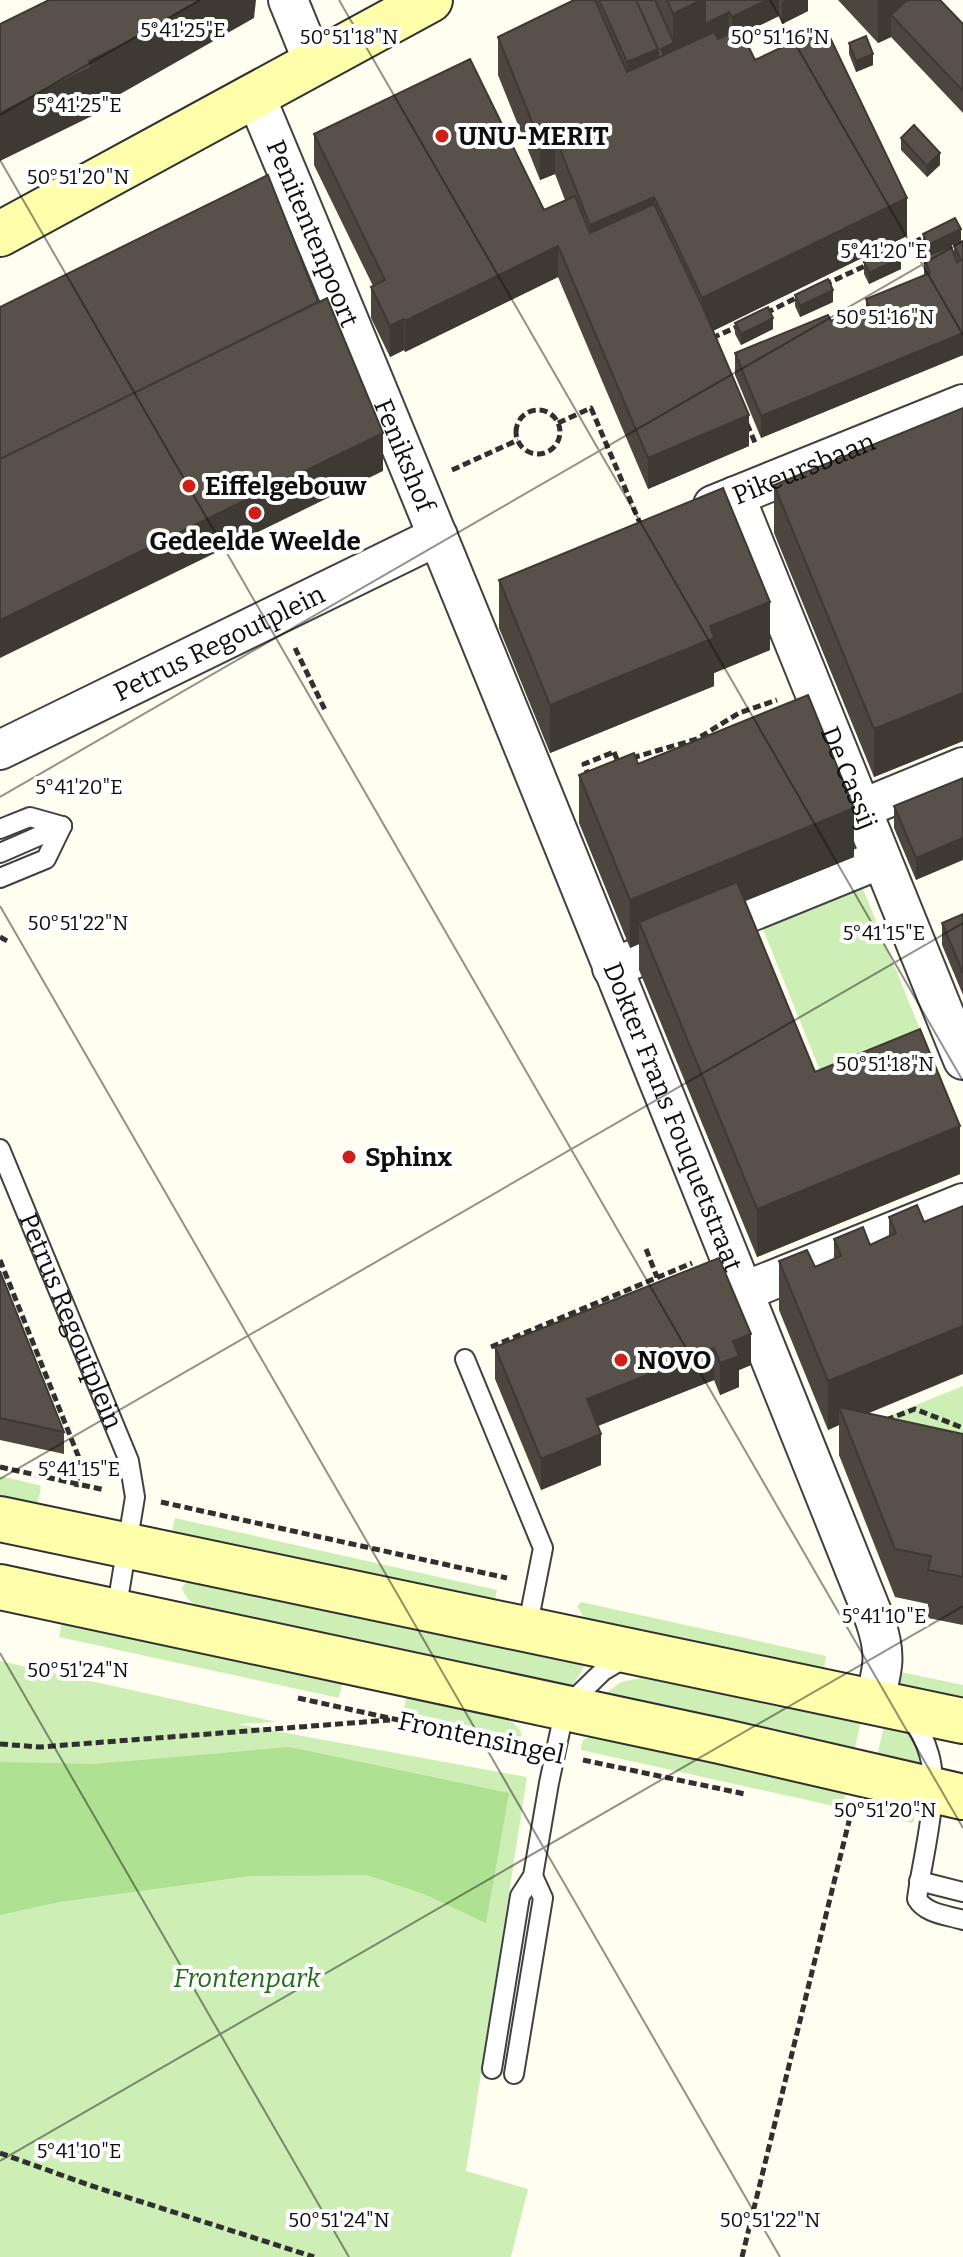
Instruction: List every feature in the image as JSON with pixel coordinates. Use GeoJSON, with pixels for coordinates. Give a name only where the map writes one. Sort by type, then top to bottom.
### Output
{"type":"FeatureCollection","features":[{"type":"Feature","properties":{"kind":"main road"},"geometry":{"type":"LineString","coordinates":[[0,234],[430,0]]}},
{"type":"Feature","properties":{"kind":"main road"},"geometry":{"type":"LineString","coordinates":[[0,1519],[963,1721]]}},
{"type":"Feature","properties":{"kind":"main road","name":"Frontensingel"},"geometry":{"type":"LineString","coordinates":[[0,1587],[948,1793]]}},
{"type":"Feature","properties":{"kind":"street"},"geometry":{"type":"LineString","coordinates":[[288,0],[314,64]]}},
{"type":"Feature","properties":{"kind":"street","name":"Penitentenpoort"},"geometry":{"type":"LineString","coordinates":[[255,95],[372,373]]}},
{"type":"Feature","properties":{"kind":"street","name":"Fenikshof"},"geometry":{"type":"LineString","coordinates":[[372,373],[438,536]]}},
{"type":"Feature","properties":{"kind":"street","name":"Pikeursbaan"},"geometry":{"type":"LineString","coordinates":[[644,534],[963,405]]}},
{"type":"Feature","properties":{"kind":"street","name":"De Cassij"},"geometry":{"type":"LineString","coordinates":[[735,496],[963,1060]]}},
{"type":"Feature","properties":{"kind":"street","name":"Dokter Frans Fouquetstraat"},"geometry":{"type":"LineString","coordinates":[[438,536],[481,601],[612,968],[745,1291],[875,1620],[882,1641],[890,1706]]}},
{"type":"Feature","properties":{"kind":"street","name":"Petrus Regoutplein"},"geometry":{"type":"LineString","coordinates":[[0,750],[438,536]]}},
{"type":"Feature","properties":{"kind":"street"},"geometry":{"type":"LineString","coordinates":[[861,809],[963,767]]}},
{"type":"Feature","properties":{"kind":"street"},"geometry":{"type":"LineString","coordinates":[[612,968],[881,859]]}},
{"type":"Feature","properties":{"kind":"street"},"geometry":{"type":"LineString","coordinates":[[745,1291],[963,1203]]}},
{"type":"Feature","properties":{"kind":"lane"},"geometry":{"type":"LineString","coordinates":[[0,829],[30,817],[62,826]]}},
{"type":"Feature","properties":{"kind":"lane"},"geometry":{"type":"LineString","coordinates":[[0,853],[62,826]]}},
{"type":"Feature","properties":{"kind":"lane"},"geometry":{"type":"LineString","coordinates":[[0,878],[46,859],[62,826]]}},
{"type":"Feature","properties":{"kind":"lane","name":"Petrus Regoutplein"},"geometry":{"type":"LineString","coordinates":[[0,1149],[129,1461],[135,1497],[116,1612]]}},
{"type":"Feature","properties":{"kind":"lane"},"geometry":{"type":"LineString","coordinates":[[465,1359],[543,1548],[527,1629]]}},
{"type":"Feature","properties":{"kind":"lane"},"geometry":{"type":"LineString","coordinates":[[492,2069],[520,1896],[533,1876],[565,1708],[603,1671],[635,1653]]}},
{"type":"Feature","properties":{"kind":"lane"},"geometry":{"type":"LineString","coordinates":[[890,1706],[922,1733],[948,1793],[919,1881],[917,1899],[927,1910],[963,1920]]}},
{"type":"Feature","properties":{"kind":"lane"},"geometry":{"type":"LineString","coordinates":[[514,2074],[543,1898],[533,1876]]}},
{"type":"Feature","properties":{"kind":"lane"},"geometry":{"type":"LineString","coordinates":[[919,1881],[963,1892]]}},
{"type":"Feature","properties":{"kind":"path"},"geometry":{"type":"LineString","coordinates":[[823,286],[934,233]]}},
{"type":"Feature","properties":{"kind":"path"},"geometry":{"type":"LineString","coordinates":[[711,339],[809,292]]}},
{"type":"Feature","properties":{"kind":"path"},"geometry":{"type":"LineString","coordinates":[[558,423],[591,408],[644,534]]}},
{"type":"Feature","properties":{"kind":"path"},"geometry":{"type":"LineString","coordinates":[[548,412],[558,423],[560,436],[547,452],[534,453],[518,440],[518,425],[526,413],[548,412]]}},
{"type":"Feature","properties":{"kind":"path"},"geometry":{"type":"LineString","coordinates":[[742,412],[755,442]]}},
{"type":"Feature","properties":{"kind":"path"},"geometry":{"type":"LineString","coordinates":[[418,485],[518,440]]}},
{"type":"Feature","properties":{"kind":"path"},"geometry":{"type":"LineString","coordinates":[[278,614],[326,712]]}},
{"type":"Feature","properties":{"kind":"path"},"geometry":{"type":"LineString","coordinates":[[619,764],[697,739],[739,713],[811,685]]}},
{"type":"Feature","properties":{"kind":"path"},"geometry":{"type":"LineString","coordinates":[[614,752],[619,764],[624,777],[594,789],[584,764],[614,752]]}},
{"type":"Feature","properties":{"kind":"path"},"geometry":{"type":"LineString","coordinates":[[0,937],[9,942]]}},
{"type":"Feature","properties":{"kind":"path"},"geometry":{"type":"LineString","coordinates":[[646,1249],[658,1278]]}},
{"type":"Feature","properties":{"kind":"path"},"geometry":{"type":"LineString","coordinates":[[0,1260],[61,1412]]}},
{"type":"Feature","properties":{"kind":"path"},"geometry":{"type":"LineString","coordinates":[[465,1359],[692,1263]]}},
{"type":"Feature","properties":{"kind":"path"},"geometry":{"type":"LineString","coordinates":[[875,1424],[915,1409],[963,1428]]}},
{"type":"Feature","properties":{"kind":"path"},"geometry":{"type":"LineString","coordinates":[[0,1467],[536,1584]]}},
{"type":"Feature","properties":{"kind":"path","name":"Frontensingel"},"geometry":{"type":"LineString","coordinates":[[288,1696],[757,1797]]}},
{"type":"Feature","properties":{"kind":"path"},"geometry":{"type":"LineString","coordinates":[[0,1744],[40,1747],[396,1720]]}},
{"type":"Feature","properties":{"kind":"path"},"geometry":{"type":"LineString","coordinates":[[742,2257],[850,1816],[865,1820]]}},
{"type":"Feature","properties":{"kind":"path"},"geometry":{"type":"LineString","coordinates":[[0,2153],[314,2257]]}},
{"type":"Feature","properties":{"kind":"green space"},"geometry":{"type":"Polygon","coordinates":[[[863,889],[929,1051],[829,1093],[763,929],[863,889]]]}},
{"type":"Feature","properties":{"kind":"green space"},"geometry":{"type":"Polygon","coordinates":[[[963,1386],[963,1475],[844,1434],[963,1386]]]}},
{"type":"Feature","properties":{"kind":"green space"},"geometry":{"type":"Polygon","coordinates":[[[0,1476],[39,1485],[38,1502],[0,1496],[0,1476]]]}},
{"type":"Feature","properties":{"kind":"green space"},"geometry":{"type":"Polygon","coordinates":[[[175,1518],[497,1590],[493,1608],[171,1536],[175,1518]]]}},
{"type":"Feature","properties":{"kind":"green space"},"geometry":{"type":"Polygon","coordinates":[[[190,1579],[582,1663],[584,1667],[571,1688],[202,1609],[189,1600],[183,1591],[182,1587],[190,1579]]]}},
{"type":"Feature","properties":{"kind":"green space"},"geometry":{"type":"Polygon","coordinates":[[[581,1602],[826,1656],[823,1676],[586,1621],[577,1606],[581,1602]]]}},
{"type":"Feature","properties":{"kind":"green space"},"geometry":{"type":"Polygon","coordinates":[[[62,1620],[343,1681],[339,1698],[59,1637],[62,1620]]]}},
{"type":"Feature","properties":{"kind":"green space","name":"Frontenpark"},"geometry":{"type":"Polygon","coordinates":[[[0,1661],[277,1722],[238,1724],[527,1777],[466,2171],[528,2189],[511,2257],[0,2257],[0,1661]]]}},
{"type":"Feature","properties":{"kind":"green space"},"geometry":{"type":"Polygon","coordinates":[[[896,1671],[963,1685],[963,1708],[891,1692],[896,1671]]]}},
{"type":"Feature","properties":{"kind":"green space"},"geometry":{"type":"Polygon","coordinates":[[[641,1678],[779,1707],[840,1703],[864,1707],[854,1752],[604,1695],[621,1682],[641,1678]]]}},
{"type":"Feature","properties":{"kind":"green space"},"geometry":{"type":"Polygon","coordinates":[[[407,1695],[497,1714],[515,1725],[522,1735],[519,1737],[403,1711],[407,1695]]]}},
{"type":"Feature","properties":{"kind":"green space"},"geometry":{"type":"Polygon","coordinates":[[[887,1712],[914,1740],[923,1764],[921,1766],[877,1757],[887,1712]]]}},
{"type":"Feature","properties":{"kind":"green space"},"geometry":{"type":"Polygon","coordinates":[[[596,1735],[846,1789],[843,1808],[581,1750],[584,1739],[596,1735]]]}},
{"type":"Feature","properties":{"kind":"green space"},"geometry":{"type":"Polygon","coordinates":[[[289,1747],[509,1793],[486,1923],[424,1894],[367,1875],[250,1876],[59,1902],[0,1915],[0,1762],[95,1764],[289,1747]]]}},
{"type":"Feature","properties":{"kind":"green space"},"geometry":{"type":"Polygon","coordinates":[[[870,1794],[911,1805],[914,1821],[866,1813],[870,1794]]]}},
{"type":"Feature","properties":{"kind":"building"},"geometry":{"type":"Polygon","coordinates":[[[49,0],[201,0],[89,61],[92,67],[0,113],[0,24],[49,0]]]}},
{"type":"Feature","properties":{"kind":"building"},"geometry":{"type":"Polygon","coordinates":[[[574,0],[595,0],[627,72],[714,32],[718,39],[740,29],[755,60],[825,27],[907,198],[702,298],[654,197],[590,225],[555,136],[540,142],[498,37],[574,0]]]}},
{"type":"Feature","properties":{"kind":"building"},"geometry":{"type":"Polygon","coordinates":[[[599,0],[636,0],[658,49],[627,62],[599,0]]]}},
{"type":"Feature","properties":{"kind":"building"},"geometry":{"type":"Polygon","coordinates":[[[636,0],[655,0],[674,43],[661,49],[664,55],[658,58],[658,49],[636,0]]]}},
{"type":"Feature","properties":{"kind":"building"},"geometry":{"type":"Polygon","coordinates":[[[667,0],[701,0],[673,14],[667,0]]]}},
{"type":"Feature","properties":{"kind":"building"},"geometry":{"type":"Polygon","coordinates":[[[705,0],[767,0],[732,17],[729,12],[705,24],[705,0]]]}},
{"type":"Feature","properties":{"kind":"building"},"geometry":{"type":"Polygon","coordinates":[[[907,0],[940,0],[963,24],[963,91],[891,15],[907,0]]]}},
{"type":"Feature","properties":{"kind":"building"},"geometry":{"type":"Polygon","coordinates":[[[866,36],[873,54],[856,61],[849,43],[866,36]]]}},
{"type":"Feature","properties":{"kind":"building"},"geometry":{"type":"Polygon","coordinates":[[[470,59],[544,210],[575,196],[590,233],[654,204],[749,415],[648,458],[558,246],[390,326],[371,287],[385,280],[314,134],[470,59]]]}},
{"type":"Feature","properties":{"kind":"building"},"geometry":{"type":"Polygon","coordinates":[[[914,125],[940,153],[927,166],[901,138],[914,125]]]}},
{"type":"Feature","properties":{"kind":"building"},"geometry":{"type":"Polygon","coordinates":[[[268,175],[318,302],[0,459],[0,307],[268,175]]]}},
{"type":"Feature","properties":{"kind":"building"},"geometry":{"type":"Polygon","coordinates":[[[955,218],[961,229],[928,245],[923,234],[955,218]]]}},
{"type":"Feature","properties":{"kind":"building"},"geometry":{"type":"Polygon","coordinates":[[[963,241],[963,333],[761,416],[735,353],[828,315],[831,321],[869,306],[866,299],[930,273],[924,257],[951,246],[957,262],[961,260],[954,245],[963,241]]]}},
{"type":"Feature","properties":{"kind":"building"},"geometry":{"type":"Polygon","coordinates":[[[896,246],[901,258],[869,273],[864,262],[896,246]]]}},
{"type":"Feature","properties":{"kind":"building"},"geometry":{"type":"Polygon","coordinates":[[[828,279],[833,290],[800,306],[795,295],[828,279]]]}},
{"type":"Feature","properties":{"kind":"building","name":"Eiffelgebouw"},"geometry":{"type":"Polygon","coordinates":[[[327,298],[383,433],[0,620],[0,459],[327,298]]]}},
{"type":"Feature","properties":{"kind":"building"},"geometry":{"type":"Polygon","coordinates":[[[768,307],[773,318],[741,334],[735,323],[768,307]]]}},
{"type":"Feature","properties":{"kind":"building"},"geometry":{"type":"Polygon","coordinates":[[[963,408],[963,693],[874,729],[774,485],[963,408]]]}},
{"type":"Feature","properties":{"kind":"building"},"geometry":{"type":"Polygon","coordinates":[[[723,488],[770,602],[710,626],[714,638],[550,705],[499,580],[723,488]]]}},
{"type":"Feature","properties":{"kind":"building"},"geometry":{"type":"Polygon","coordinates":[[[808,695],[854,808],[630,900],[579,775],[634,753],[638,764],[808,695]]]}},
{"type":"Feature","properties":{"kind":"building"},"geometry":{"type":"Polygon","coordinates":[[[963,778],[963,838],[916,858],[894,806],[963,778]]]}},
{"type":"Feature","properties":{"kind":"building"},"geometry":{"type":"Polygon","coordinates":[[[737,882],[815,1072],[920,1029],[960,1126],[757,1209],[639,922],[737,882]]]}},
{"type":"Feature","properties":{"kind":"building"},"geometry":{"type":"Polygon","coordinates":[[[963,914],[963,973],[942,923],[963,914]]]}},
{"type":"Feature","properties":{"kind":"building"},"geometry":{"type":"Polygon","coordinates":[[[917,1205],[924,1222],[963,1206],[963,1326],[828,1381],[779,1261],[807,1250],[815,1267],[841,1256],[834,1239],[863,1227],[870,1245],[896,1233],[889,1217],[917,1205]]]}},
{"type":"Feature","properties":{"kind":"building"},"geometry":{"type":"Polygon","coordinates":[[[719,1258],[751,1334],[733,1341],[739,1356],[720,1363],[714,1348],[587,1399],[601,1434],[541,1459],[495,1347],[719,1258]]]}},
{"type":"Feature","properties":{"kind":"building"},"geometry":{"type":"Polygon","coordinates":[[[0,1271],[64,1432],[0,1418],[0,1271]]]}},
{"type":"Feature","properties":{"kind":"building"},"geometry":{"type":"Polygon","coordinates":[[[839,1407],[963,1434],[963,1577],[928,1570],[931,1556],[895,1549],[839,1407]]]}},
{"type":"Feature","properties":{"kind":"place","name":"UNU-MERIT"},"geometry":{"type":"Point","coordinates":[442,136]}},
{"type":"Feature","properties":{"kind":"place","name":"Eiffelgebouw"},"geometry":{"type":"Point","coordinates":[189,486]}},
{"type":"Feature","properties":{"kind":"place","name":"Gedeelde Weelde"},"geometry":{"type":"Point","coordinates":[255,513]}},
{"type":"Feature","properties":{"kind":"place","name":"Sphinx"},"geometry":{"type":"Point","coordinates":[349,1157]}},
{"type":"Feature","properties":{"kind":"place","name":"NOVO"},"geometry":{"type":"Point","coordinates":[621,1360]}}]}
